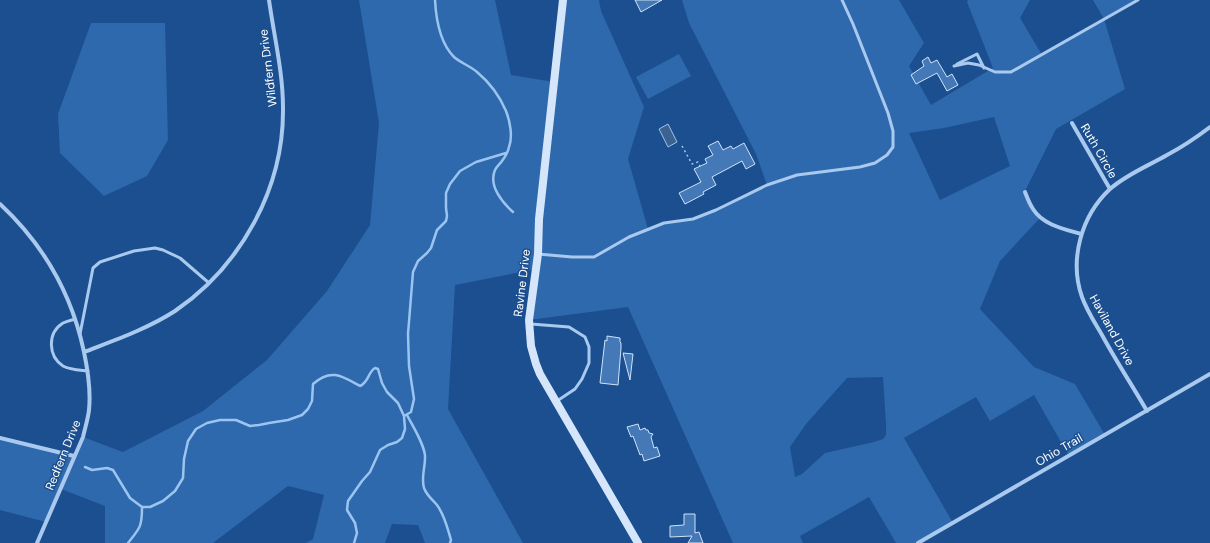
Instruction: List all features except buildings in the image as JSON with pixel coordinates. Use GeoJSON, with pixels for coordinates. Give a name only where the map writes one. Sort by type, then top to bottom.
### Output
{"type":"FeatureCollection","features":[{"type":"Feature","properties":{"kind":"street","name":"Wildfern Drive"},"geometry":{"type":"LineString","coordinates":[[84,352],[151,325],[175,311],[196,295],[218,274],[237,251],[253,225],[273,177],[282,132],[283,94],[269,0]]}},
{"type":"Feature","properties":{"kind":"street","name":"Ravine Drive"},"geometry":{"type":"LineString","coordinates":[[563,0],[539,219],[538,254],[529,324],[531,346],[540,374],[638,543]]}},
{"type":"Feature","properties":{"kind":"street","name":"Ruth Circle"},"geometry":{"type":"LineString","coordinates":[[1072,123],[1110,189]]}},
{"type":"Feature","properties":{"kind":"street","name":"Haviland Drive"},"geometry":{"type":"LineString","coordinates":[[1147,410],[1108,346],[1082,297],[1077,268],[1078,247],[1081,234],[1092,210],[1110,189],[1125,178],[1168,155],[1210,127]]}},
{"type":"Feature","properties":{"kind":"street"},"geometry":{"type":"LineString","coordinates":[[1025,192],[1032,208],[1040,218],[1056,226],[1081,234]]}},
{"type":"Feature","properties":{"kind":"street","name":"Redfern Drive"},"geometry":{"type":"LineString","coordinates":[[0,204],[37,244],[51,266],[70,303],[80,334],[88,371],[90,396],[88,420],[83,437],[37,543]]}},
{"type":"Feature","properties":{"kind":"street","name":"Ohio Trail"},"geometry":{"type":"LineString","coordinates":[[918,543],[1210,374]]}},
{"type":"Feature","properties":{"kind":"street"},"geometry":{"type":"LineString","coordinates":[[0,438],[74,456]]}},
{"type":"Feature","properties":{"kind":"lane"},"geometry":{"type":"LineString","coordinates":[[538,254],[594,257],[629,237],[664,223],[693,219],[716,210],[767,185],[797,175],[860,167],[875,163],[887,155],[893,147],[893,131],[888,113],[842,0]]}},
{"type":"Feature","properties":{"kind":"lane"},"geometry":{"type":"LineString","coordinates":[[984,68],[977,54],[954,66],[968,63],[979,65],[984,68],[995,72],[1011,72],[1138,0]]}},
{"type":"Feature","properties":{"kind":"lane"},"geometry":{"type":"LineString","coordinates":[[80,334],[92,268],[100,262],[134,251],[155,248],[180,258],[209,283]]}},
{"type":"Feature","properties":{"kind":"lane"},"geometry":{"type":"LineString","coordinates":[[75,319],[63,323],[52,337],[51,346],[54,358],[64,366],[73,370],[88,371]]}},
{"type":"Feature","properties":{"kind":"lane"},"geometry":{"type":"LineString","coordinates":[[529,324],[568,327],[585,337],[589,347],[588,363],[582,379],[575,390],[556,402]]}},
{"type":"Feature","properties":{"kind":"path"},"geometry":{"type":"LineString","coordinates":[[682,146],[692,164],[698,162],[700,166]]}},
{"type":"Feature","properties":{"kind":"shaded area"},"geometry":{"type":"Polygon","coordinates":[[[359,0],[495,0],[511,75],[554,82],[563,0],[599,0],[601,11],[644,107],[628,159],[648,229],[664,223],[693,219],[767,185],[756,154],[689,23],[682,0],[899,0],[924,43],[909,66],[931,105],[993,68],[967,2],[968,0],[1030,0],[1020,18],[1042,55],[1104,19],[1125,89],[1056,129],[1025,191],[1040,218],[1000,261],[980,309],[1034,367],[1075,384],[1105,435],[1069,456],[1034,395],[990,421],[976,397],[904,438],[953,523],[918,543],[896,543],[869,497],[800,536],[803,543],[733,543],[628,307],[529,320],[536,269],[455,285],[448,409],[523,543],[425,543],[418,525],[392,524],[385,543],[306,543],[313,539],[324,495],[288,486],[213,543],[105,543],[105,506],[61,489],[46,522],[0,510],[0,438],[74,456],[83,437],[123,452],[203,411],[267,360],[327,291],[370,225],[379,123],[359,0]],[[994,117],[944,128],[909,133],[940,200],[1010,166],[994,117]],[[883,377],[847,378],[806,424],[790,447],[795,477],[802,474],[825,453],[883,439],[886,435],[886,424],[883,377]]]}},
{"type":"Feature","properties":{"kind":"shaded area"},"geometry":{"type":"Polygon","coordinates":[[[1093,0],[1138,0],[1104,19],[1093,0]]]}},
{"type":"Feature","properties":{"kind":"shaded area"},"geometry":{"type":"Polygon","coordinates":[[[91,23],[165,23],[168,140],[147,176],[104,196],[60,153],[58,114],[91,23]]]}},
{"type":"Feature","properties":{"kind":"shaded area"},"geometry":{"type":"Polygon","coordinates":[[[679,54],[691,76],[648,99],[636,77],[679,54]]]}},
{"type":"Feature","properties":{"kind":"shaded area"},"geometry":{"type":"Polygon","coordinates":[[[668,124],[677,142],[668,147],[659,129],[668,124]]]}},
{"type":"Feature","properties":{"kind":"waterway"},"geometry":{"type":"LineString","coordinates":[[435,0],[436,15],[445,45],[454,57],[486,80],[504,106],[509,119],[511,139],[508,151],[495,170],[493,182],[501,199],[513,212]]}},
{"type":"Feature","properties":{"kind":"waterway"},"geometry":{"type":"LineString","coordinates":[[354,543],[357,533],[355,523],[347,510],[348,501],[370,472],[380,450],[402,438],[405,429],[404,416],[411,412],[414,399],[409,366],[408,334],[413,272],[418,261],[431,248],[437,230],[446,221],[446,193],[450,184],[460,171],[476,162],[506,153]]}},
{"type":"Feature","properties":{"kind":"waterway"},"geometry":{"type":"LineString","coordinates":[[85,467],[92,470],[107,468],[113,470],[130,498],[142,507],[150,507],[163,501],[175,491],[183,478],[184,459],[188,441],[196,429],[207,423],[220,420],[236,420],[250,426],[288,420],[302,415],[308,409],[312,401],[313,384],[319,379],[331,375],[348,379],[360,386],[365,382],[375,368],[378,369],[382,383],[387,392],[398,403],[404,416]]}},
{"type":"Feature","properties":{"kind":"waterway"},"geometry":{"type":"LineString","coordinates":[[407,415],[425,453],[423,480],[424,488],[442,513],[451,540],[450,543]]}},
{"type":"Feature","properties":{"kind":"waterway"},"geometry":{"type":"LineString","coordinates":[[128,543],[140,527],[142,507]]}}]}
